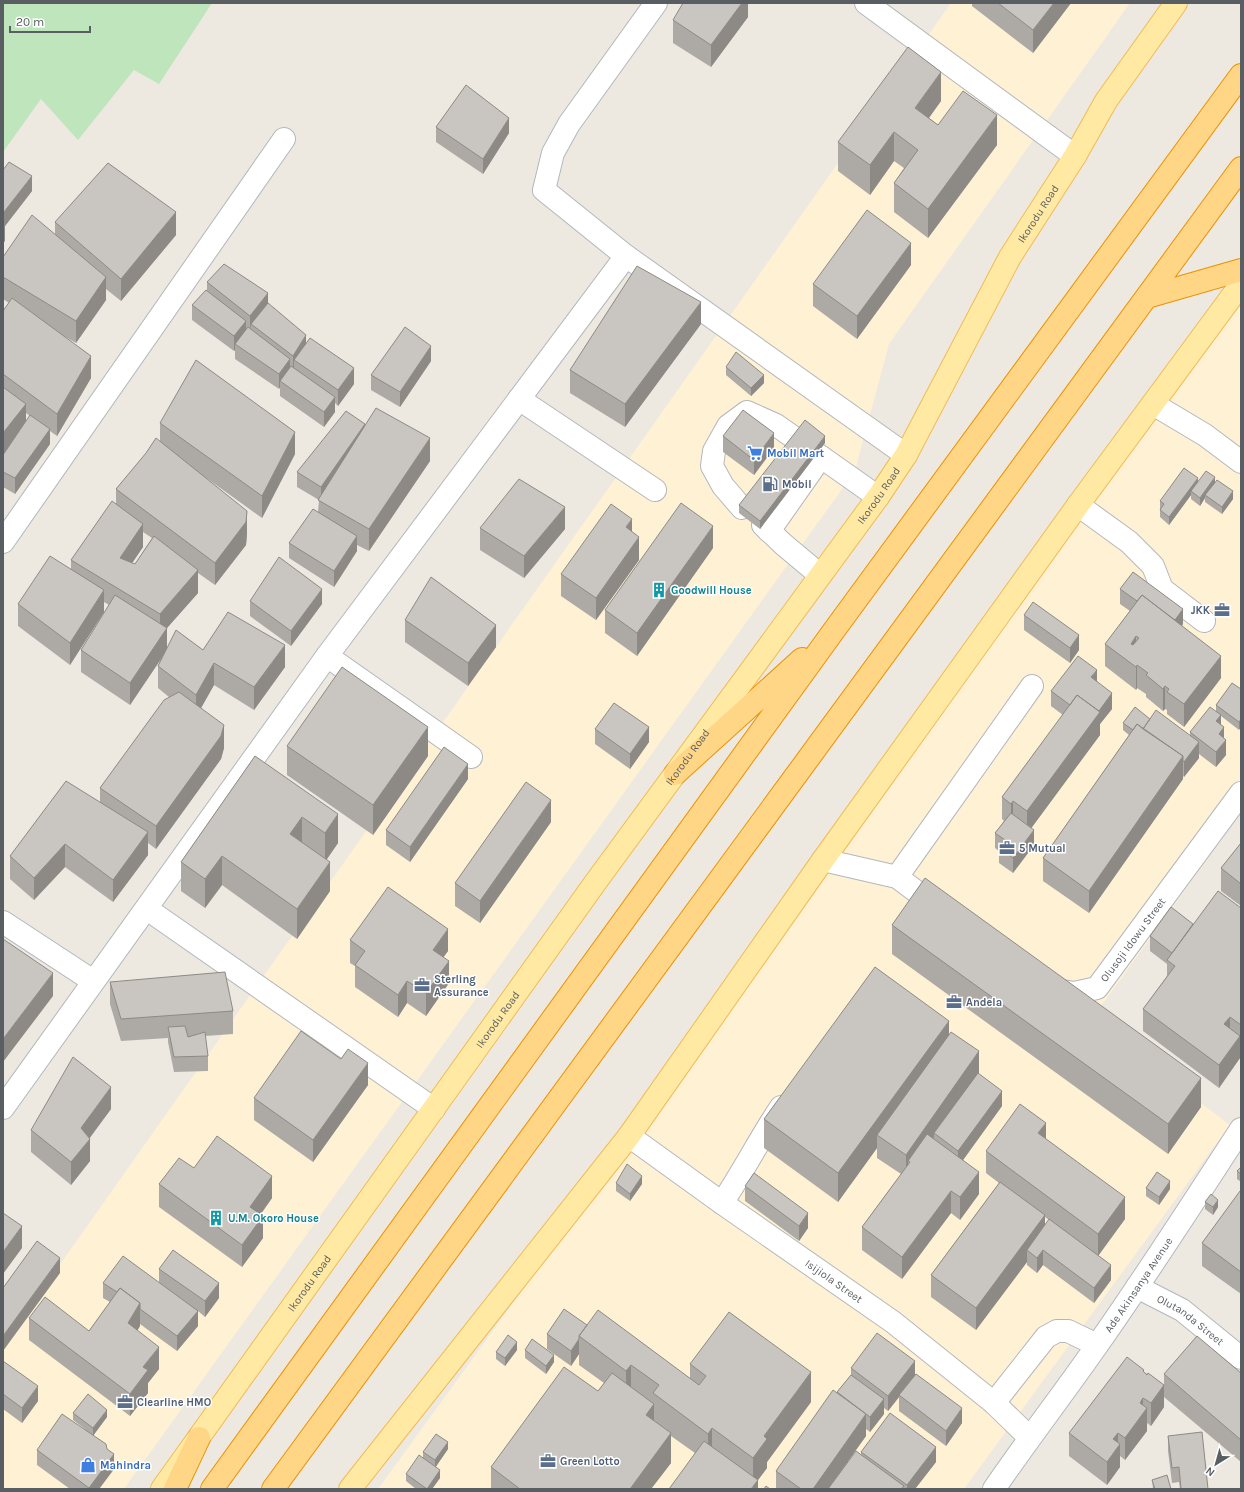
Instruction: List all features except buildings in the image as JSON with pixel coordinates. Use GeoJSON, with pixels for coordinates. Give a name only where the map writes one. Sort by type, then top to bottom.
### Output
{"type":"FeatureCollection","features":[{"type":"Feature","properties":{"kind":"highway"},"geometry":{"type":"LineString","coordinates":[[212,1489],[835,629],[1241,75]]}},
{"type":"Feature","properties":{"kind":"highway"},"geometry":{"type":"LineString","coordinates":[[273,1489],[1241,168]]}},
{"type":"Feature","properties":{"kind":"highway"},"geometry":{"type":"LineString","coordinates":[[1147,297],[1241,270]]}},
{"type":"Feature","properties":{"kind":"highway"},"geometry":{"type":"LineString","coordinates":[[675,774],[835,629]]}},
{"type":"Feature","properties":{"kind":"highway"},"geometry":{"type":"LineString","coordinates":[[175,1489],[199,1438]]}},
{"type":"Feature","properties":{"kind":"main road","name":"Ikorodu Road"},"geometry":{"type":"LineString","coordinates":[[162,1489],[675,774],[820,574],[878,497],[906,455],[1010,257],[1075,156],[1106,100],[1176,3]]}},
{"type":"Feature","properties":{"kind":"main road"},"geometry":{"type":"LineString","coordinates":[[350,1489],[629,1136],[822,860],[1078,505],[1241,284]]}},
{"type":"Feature","properties":{"kind":"street"},"geometry":{"type":"LineString","coordinates":[[656,3],[569,124],[553,153],[544,190],[626,256],[906,455]]}},
{"type":"Feature","properties":{"kind":"street"},"geometry":{"type":"LineString","coordinates":[[866,3],[1075,156]]}},
{"type":"Feature","properties":{"kind":"street"},"geometry":{"type":"LineString","coordinates":[[3,542],[284,139]]}},
{"type":"Feature","properties":{"kind":"street"},"geometry":{"type":"LineString","coordinates":[[3,1108],[327,656],[626,256]]}},
{"type":"Feature","properties":{"kind":"street"},"geometry":{"type":"LineString","coordinates":[[519,399],[655,490]]}},
{"type":"Feature","properties":{"kind":"street"},"geometry":{"type":"LineString","coordinates":[[1153,404],[1205,435],[1241,462]]}},
{"type":"Feature","properties":{"kind":"street"},"geometry":{"type":"LineString","coordinates":[[742,508],[723,486],[712,466],[714,451],[728,426],[747,412],[776,425],[796,439]]}},
{"type":"Feature","properties":{"kind":"street"},"geometry":{"type":"LineString","coordinates":[[820,574],[766,528],[819,456],[878,497]]}},
{"type":"Feature","properties":{"kind":"street"},"geometry":{"type":"LineString","coordinates":[[1078,505],[1129,542],[1153,566],[1162,589],[1204,621]]}},
{"type":"Feature","properties":{"kind":"street"},"geometry":{"type":"LineString","coordinates":[[327,656],[471,757]]}},
{"type":"Feature","properties":{"kind":"street"},"geometry":{"type":"LineString","coordinates":[[897,877],[1032,686]]}},
{"type":"Feature","properties":{"kind":"street","name":"Olusoji Idowu Street"},"geometry":{"type":"LineString","coordinates":[[1032,976],[1051,989],[1074,993],[1097,988],[1241,793]]}},
{"type":"Feature","properties":{"kind":"street"},"geometry":{"type":"LineString","coordinates":[[822,860],[897,877],[959,923]]}},
{"type":"Feature","properties":{"kind":"street"},"geometry":{"type":"LineString","coordinates":[[147,908],[434,1109]]}},
{"type":"Feature","properties":{"kind":"street"},"geometry":{"type":"LineString","coordinates":[[3,922],[93,981]]}},
{"type":"Feature","properties":{"kind":"street"},"geometry":{"type":"LineString","coordinates":[[722,1203],[736,1182],[761,1136],[791,1091]]}},
{"type":"Feature","properties":{"kind":"street","name":"Ade Akinsanya Avenue"},"geometry":{"type":"LineString","coordinates":[[994,1489],[1137,1287],[1241,1129]]}},
{"type":"Feature","properties":{"kind":"street","name":"Isijiola Street"},"geometry":{"type":"LineString","coordinates":[[629,1136],[722,1203],[893,1322],[994,1403],[1030,1437]]}},
{"type":"Feature","properties":{"kind":"street","name":"Olutanda Street"},"geometry":{"type":"LineString","coordinates":[[1137,1287],[1182,1310],[1241,1358]]}},
{"type":"Feature","properties":{"kind":"street"},"geometry":{"type":"LineString","coordinates":[[994,1403],[1046,1337],[1057,1331],[1068,1331],[1097,1345]]}},
{"type":"Feature","properties":{"kind":"shaded area"},"geometry":{"type":"Polygon","coordinates":[[[951,3],[1130,3],[889,344],[855,471],[124,1489],[3,1489],[3,1345],[951,3]]]}},
{"type":"Feature","properties":{"kind":"shaded area"},"geometry":{"type":"Polygon","coordinates":[[[1241,300],[1241,813],[1091,1020],[1230,1125],[964,1489],[378,1489],[1241,300]]]}},
{"type":"Feature","properties":{"kind":"green space"},"geometry":{"type":"Polygon","coordinates":[[[3,3],[212,3],[159,84],[134,70],[78,140],[41,99],[3,152],[3,3]]]}},
{"type":"Feature","properties":{"kind":"place","name":"Mobil Mart"},"geometry":{"type":"Point","coordinates":[755,453]}},
{"type":"Feature","properties":{"kind":"place","name":"Mobil"},"geometry":{"type":"Point","coordinates":[770,484]}},
{"type":"Feature","properties":{"kind":"place","name":"Goodwill House"},"geometry":{"type":"Point","coordinates":[659,590]}},
{"type":"Feature","properties":{"kind":"place","name":"JKK"},"geometry":{"type":"Point","coordinates":[1222,610]}},
{"type":"Feature","properties":{"kind":"place","name":"5 Mutual"},"geometry":{"type":"Point","coordinates":[1007,848]}},
{"type":"Feature","properties":{"kind":"place","name":"Sterling Assurance"},"geometry":{"type":"Point","coordinates":[422,985]}},
{"type":"Feature","properties":{"kind":"place","name":"Andela"},"geometry":{"type":"Point","coordinates":[954,1002]}},
{"type":"Feature","properties":{"kind":"place","name":"U.M. Okoro House"},"geometry":{"type":"Point","coordinates":[216,1218]}},
{"type":"Feature","properties":{"kind":"place","name":"Clearline HMO"},"geometry":{"type":"Point","coordinates":[125,1402]}},
{"type":"Feature","properties":{"kind":"place","name":"Green Lotto"},"geometry":{"type":"Point","coordinates":[548,1461]}},
{"type":"Feature","properties":{"kind":"place","name":"Mahindra"},"geometry":{"type":"Point","coordinates":[88,1465]}}]}
